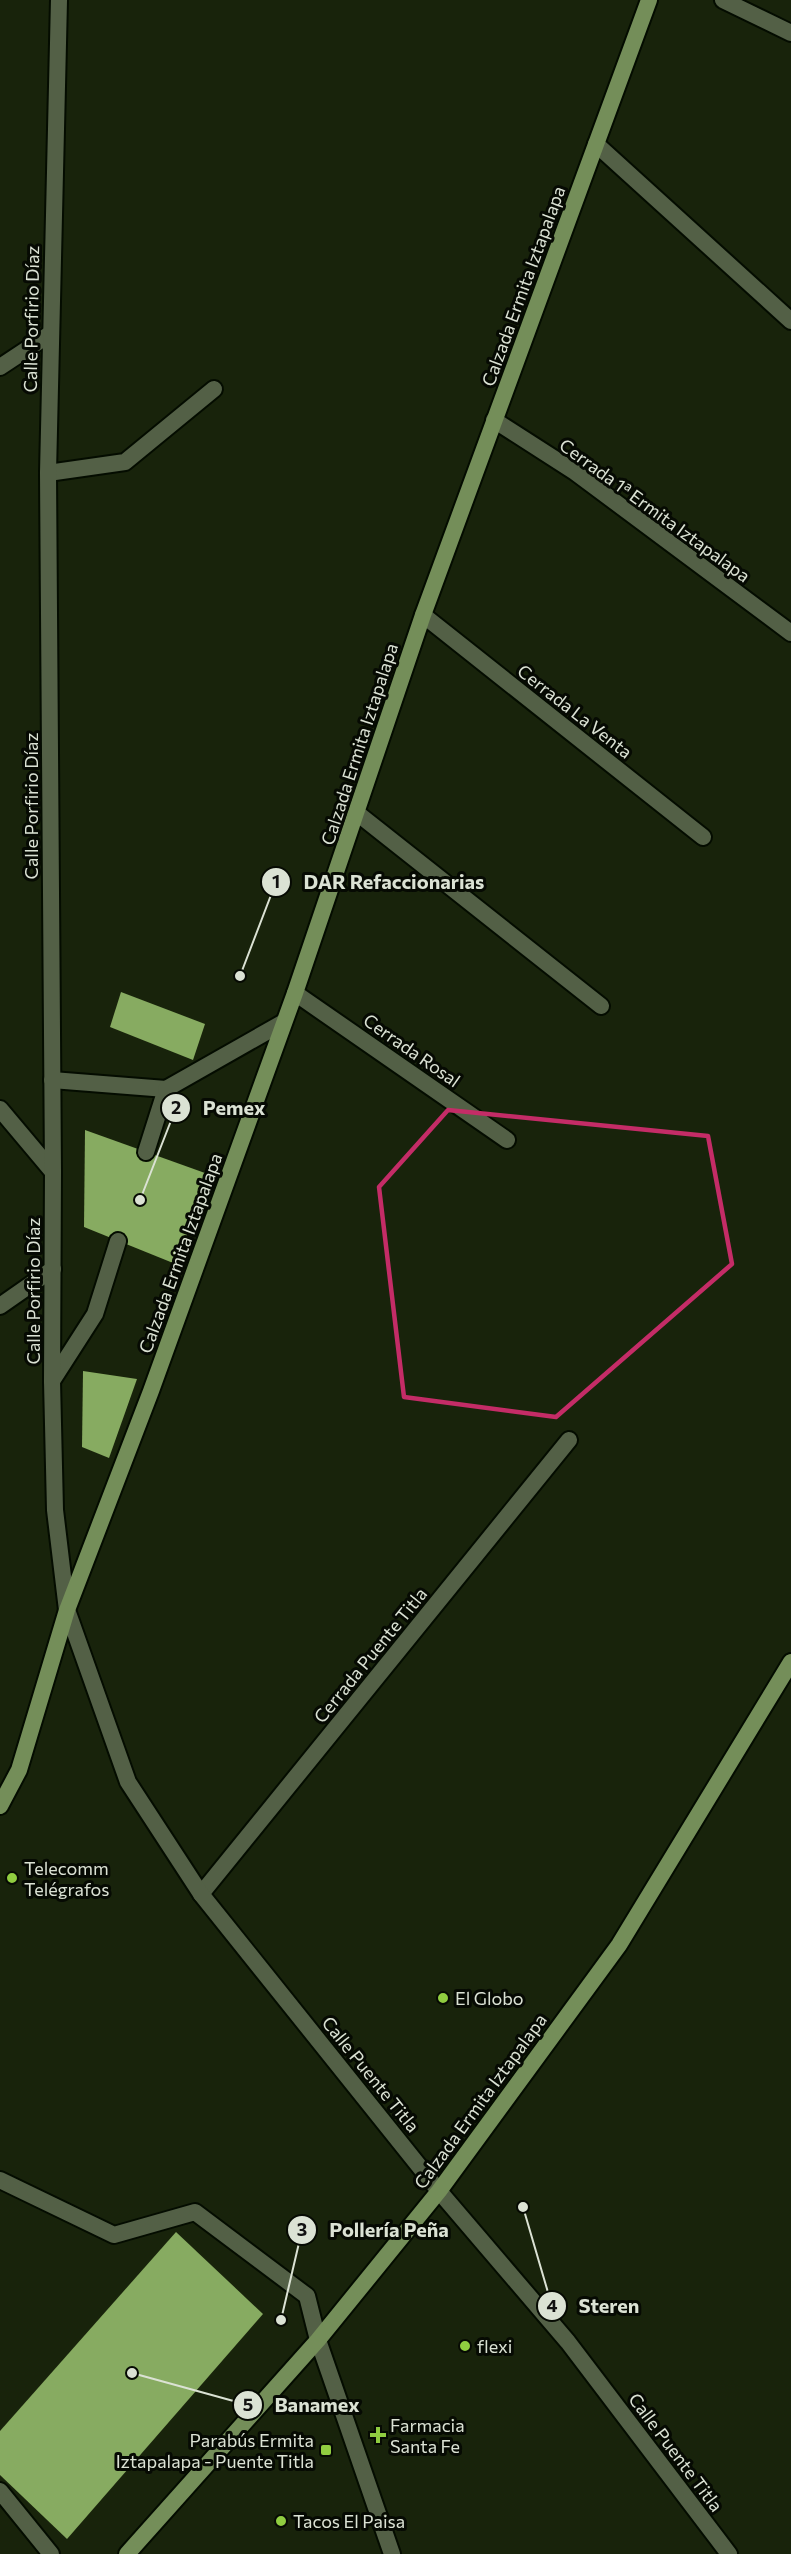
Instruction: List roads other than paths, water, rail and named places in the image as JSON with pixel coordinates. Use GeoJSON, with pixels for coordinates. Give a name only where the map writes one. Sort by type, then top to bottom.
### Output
{"type":"FeatureCollection","features":[{"type":"Feature","properties":{"kind":"main road","name":"Calzada Ermita Iztapalapa"},"geometry":{"type":"LineString","coordinates":[[0,1806],[19,1770],[67,1610],[151,1391],[295,993],[423,615],[649,0]]}},
{"type":"Feature","properties":{"kind":"main road","name":"Calzada Ermita Iztapalapa"},"geometry":{"type":"LineString","coordinates":[[128,2554],[318,2340],[439,2191],[619,1945],[791,1662]]}},
{"type":"Feature","properties":{"kind":"street","name":"Calle Porfirio Díaz"},"geometry":{"type":"LineString","coordinates":[[59,0],[48,473],[53,1172],[52,1381],[55,1510],[67,1610]]}},
{"type":"Feature","properties":{"kind":"street"},"geometry":{"type":"LineString","coordinates":[[723,0],[791,33]]}},
{"type":"Feature","properties":{"kind":"street"},"geometry":{"type":"LineString","coordinates":[[596,144],[791,321]]}},
{"type":"Feature","properties":{"kind":"street"},"geometry":{"type":"LineString","coordinates":[[0,368],[50,334]]}},
{"type":"Feature","properties":{"kind":"street"},"geometry":{"type":"LineString","coordinates":[[48,473],[125,462],[214,389]]}},
{"type":"Feature","properties":{"kind":"street","name":"Cerrada 1ª Ermita Iztapalapa"},"geometry":{"type":"LineString","coordinates":[[494,420],[575,472],[791,633]]}},
{"type":"Feature","properties":{"kind":"street","name":"Cerrada La Venta"},"geometry":{"type":"LineString","coordinates":[[423,615],[703,837]]}},
{"type":"Feature","properties":{"kind":"street"},"geometry":{"type":"LineString","coordinates":[[357,813],[602,1006]]}},
{"type":"Feature","properties":{"kind":"street","name":"Cerrada Rosal"},"geometry":{"type":"LineString","coordinates":[[295,993],[507,1140]]}},
{"type":"Feature","properties":{"kind":"street"},"geometry":{"type":"LineString","coordinates":[[52,1080],[166,1089],[284,1022]]}},
{"type":"Feature","properties":{"kind":"street"},"geometry":{"type":"LineString","coordinates":[[146,1152],[166,1089]]}},
{"type":"Feature","properties":{"kind":"street"},"geometry":{"type":"LineString","coordinates":[[0,1109],[53,1172]]}},
{"type":"Feature","properties":{"kind":"street"},"geometry":{"type":"LineString","coordinates":[[52,1381],[95,1314],[118,1241]]}},
{"type":"Feature","properties":{"kind":"street"},"geometry":{"type":"LineString","coordinates":[[0,1306],[53,1269]]}},
{"type":"Feature","properties":{"kind":"street","name":"Cerrada Puente Titla"},"geometry":{"type":"LineString","coordinates":[[201,1894],[569,1440]]}},
{"type":"Feature","properties":{"kind":"street","name":"Calle Puente Titla"},"geometry":{"type":"LineString","coordinates":[[67,1610],[128,1782],[201,1894],[439,2191],[568,2342],[729,2554]]}},
{"type":"Feature","properties":{"kind":"street"},"geometry":{"type":"LineString","coordinates":[[0,2180],[114,2235],[195,2212],[307,2296],[318,2340],[392,2554]]}},
{"type":"Feature","properties":{"kind":"street"},"geometry":{"type":"LineString","coordinates":[[0,2491],[51,2554]]}},
{"type":"Feature","properties":{"kind":"place","name":"DAR Refaccionarias"},"geometry":{"type":"Point","coordinates":[240,976]}},
{"type":"Feature","properties":{"kind":"place","name":"Pemex"},"geometry":{"type":"Point","coordinates":[140,1200]}},
{"type":"Feature","properties":{"kind":"place","name":"Telecomm Telégrafos"},"geometry":{"type":"Point","coordinates":[12,1878]}},
{"type":"Feature","properties":{"kind":"place","name":"El Globo"},"geometry":{"type":"Point","coordinates":[443,1998]}},
{"type":"Feature","properties":{"kind":"place","name":"Steren"},"geometry":{"type":"Point","coordinates":[523,2207]}},
{"type":"Feature","properties":{"kind":"place","name":"Pollería Peña"},"geometry":{"type":"Point","coordinates":[281,2320]}},
{"type":"Feature","properties":{"kind":"place","name":"flexi"},"geometry":{"type":"Point","coordinates":[465,2346]}},
{"type":"Feature","properties":{"kind":"place","name":"Banamex"},"geometry":{"type":"Point","coordinates":[132,2373]}},
{"type":"Feature","properties":{"kind":"place","name":"Farmacia Santa Fe"},"geometry":{"type":"Point","coordinates":[378,2435]}},
{"type":"Feature","properties":{"kind":"place","name":"Parabús Ermita Iztapalapa - Puente Titla"},"geometry":{"type":"Point","coordinates":[326,2450]}},
{"type":"Feature","properties":{"kind":"place","name":"Tacos El Paisa"},"geometry":{"type":"Point","coordinates":[281,2521]}}]}
